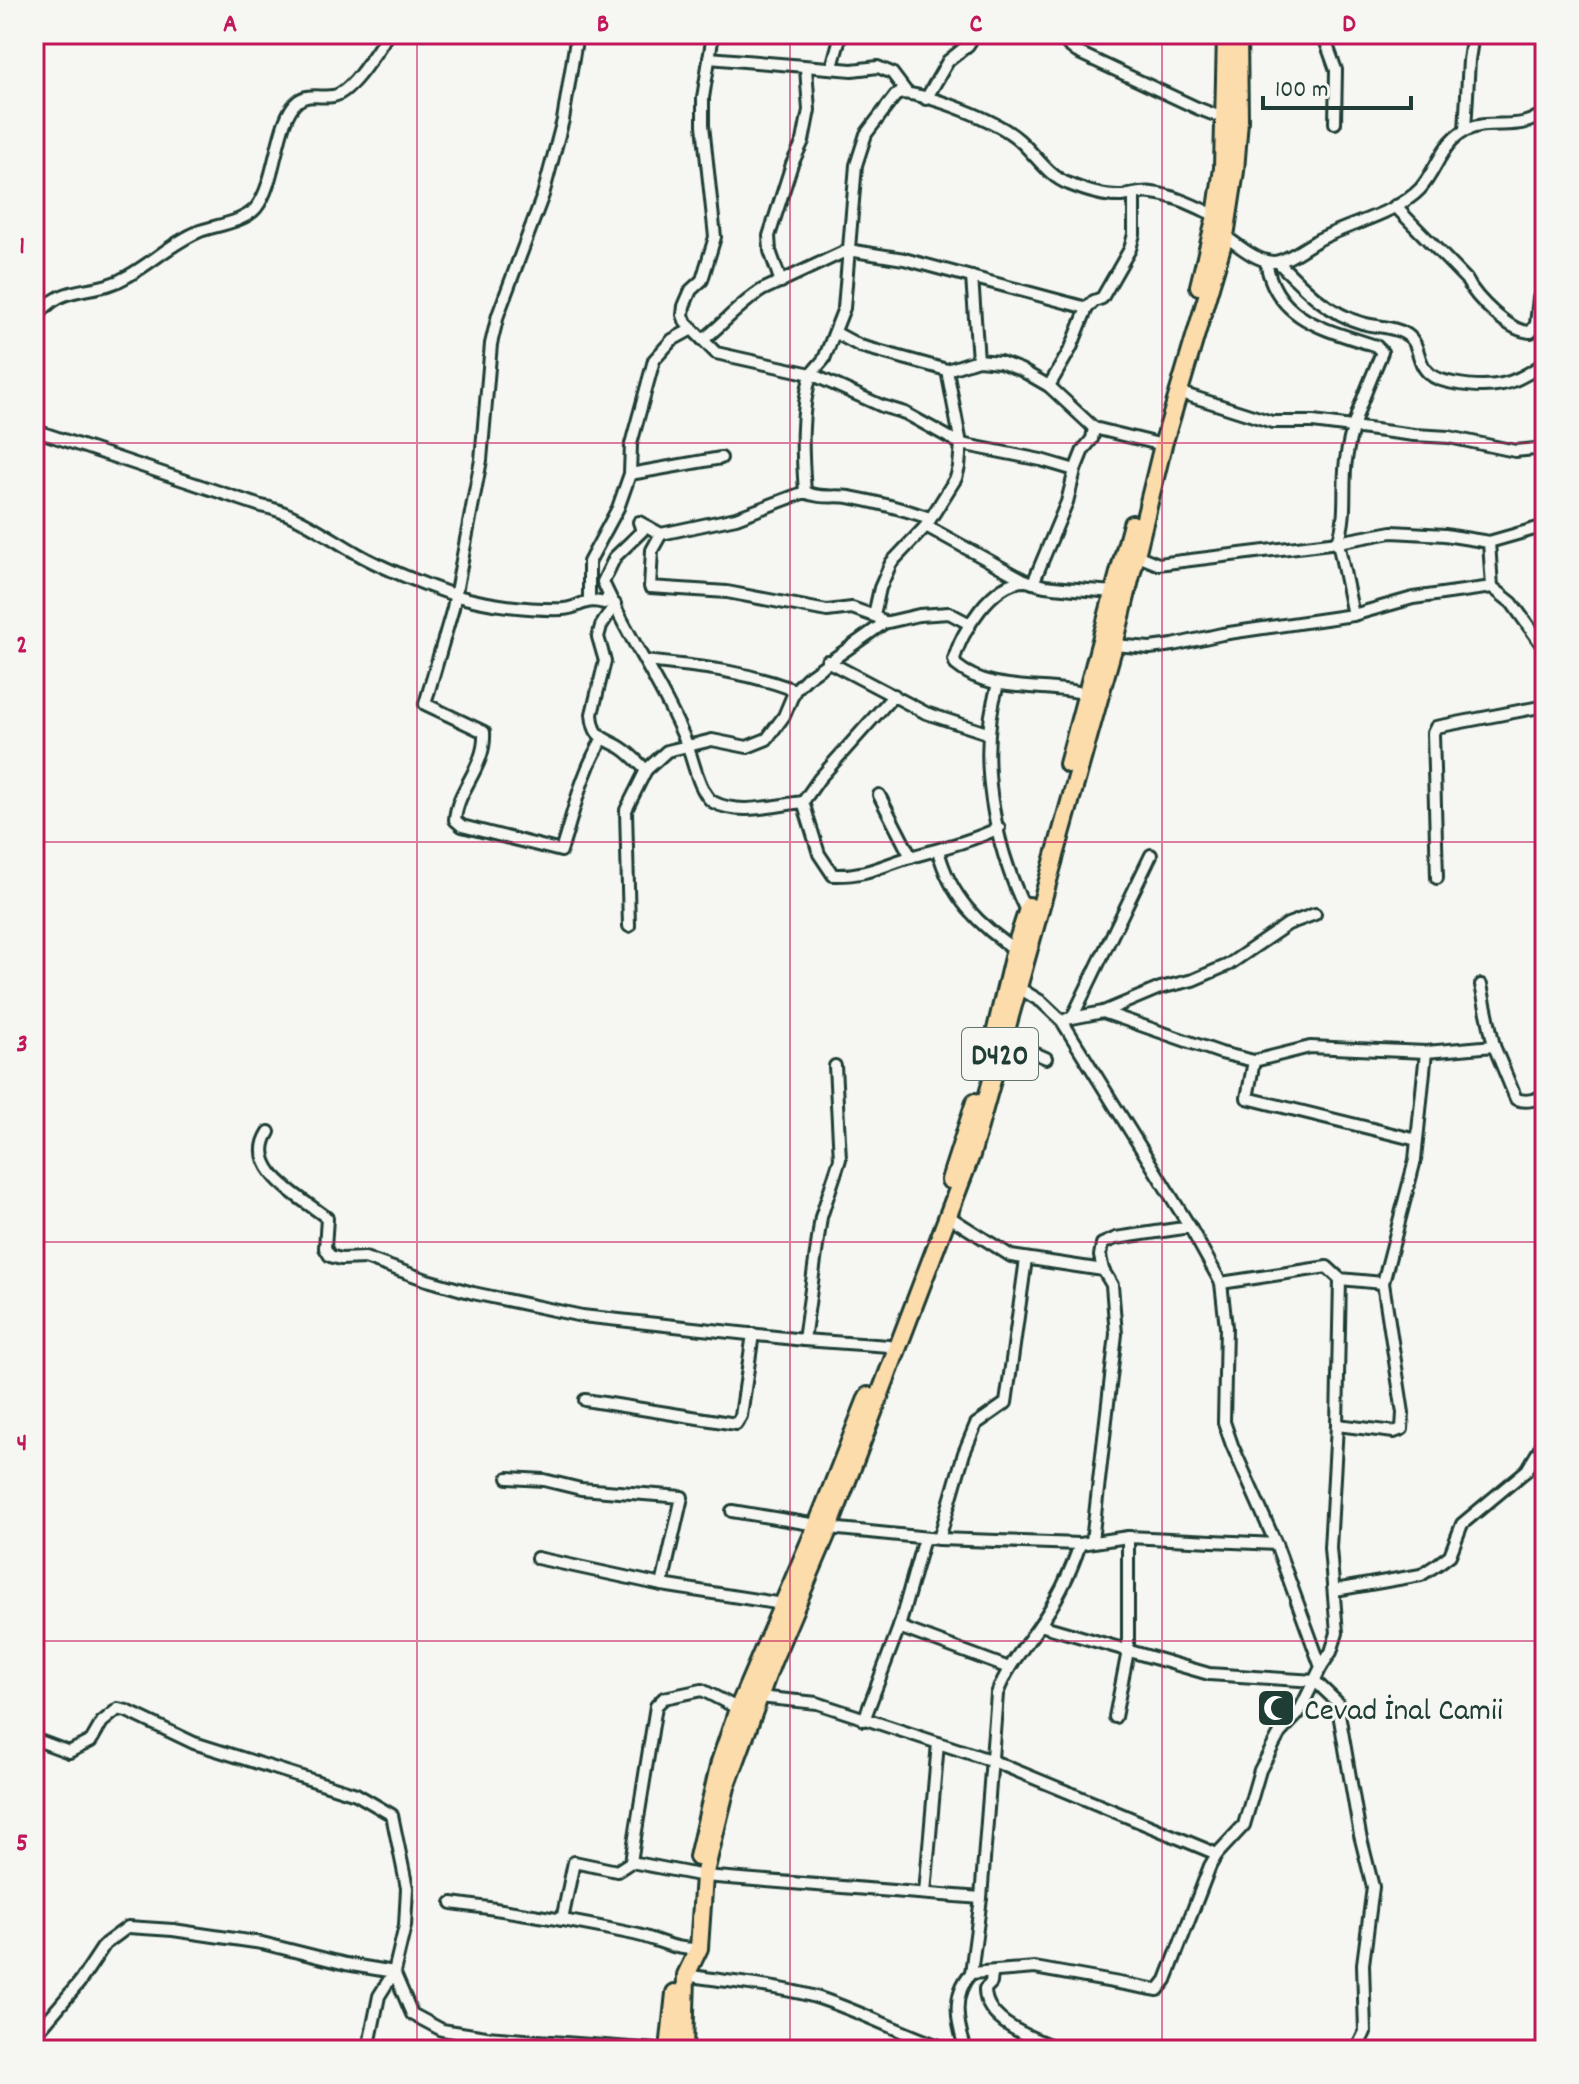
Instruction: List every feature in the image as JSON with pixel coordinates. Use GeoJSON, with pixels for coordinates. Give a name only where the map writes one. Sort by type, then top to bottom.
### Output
{"type":"FeatureCollection","features":[{"type":"Feature","properties":{"kind":"highway","name":"D420"},"geometry":{"type":"LineString","coordinates":[[892,1351],[952,1174],[1114,645],[1158,444],[1178,392],[1222,224],[1235,171],[1226,34]]}},
{"type":"Feature","properties":{"kind":"highway","name":"D420"},"geometry":{"type":"LineString","coordinates":[[1232,120],[1238,34]]}},
{"type":"Feature","properties":{"kind":"highway","name":"D420"},"geometry":{"type":"LineString","coordinates":[[1031,918],[1114,592],[1158,444],[1200,283],[1222,224]]}},
{"type":"Feature","properties":{"kind":"highway","name":"D420"},"geometry":{"type":"LineString","coordinates":[[684,2050],[686,1975],[693,1949],[699,1875],[745,1713],[823,1527],[971,1155],[1019,988],[1020,952]]}},
{"type":"Feature","properties":{"kind":"highway","name":"D420"},"geometry":{"type":"LineString","coordinates":[[745,1713],[759,1697],[789,1605]]}},
{"type":"Feature","properties":{"kind":"highway","name":"D420"},"geometry":{"type":"LineString","coordinates":[[669,2050],[676,1984],[693,1949]]}},
{"type":"Feature","properties":{"kind":"street"},"geometry":{"type":"LineString","coordinates":[[34,322],[49,302],[62,294],[124,279],[197,232],[252,211],[266,190],[288,114],[299,100],[318,94],[331,96],[344,92],[388,34]]}},
{"type":"Feature","properties":{"kind":"street"},"geometry":{"type":"LineString","coordinates":[[577,34],[563,120],[543,195],[508,283],[491,344],[481,460],[455,595],[425,704],[484,732],[478,768],[455,809],[455,820],[462,826],[561,851],[579,785],[602,740]]}},
{"type":"Feature","properties":{"kind":"street"},"geometry":{"type":"LineString","coordinates":[[713,34],[703,98],[703,125],[715,237],[702,280],[691,290],[684,306],[683,315],[692,329],[716,353],[811,374],[905,413],[961,444],[1075,470]]}},
{"type":"Feature","properties":{"kind":"street"},"geometry":{"type":"LineString","coordinates":[[832,67],[841,34]]}},
{"type":"Feature","properties":{"kind":"street"},"geometry":{"type":"LineString","coordinates":[[926,99],[948,61],[968,45],[975,34]]}},
{"type":"Feature","properties":{"kind":"street"},"geometry":{"type":"LineString","coordinates":[[1062,34],[1068,45],[1077,52],[1232,120]]}},
{"type":"Feature","properties":{"kind":"street"},"geometry":{"type":"LineString","coordinates":[[1323,34],[1336,70],[1335,123]]}},
{"type":"Feature","properties":{"kind":"street"},"geometry":{"type":"LineString","coordinates":[[1465,130],[1473,34]]}},
{"type":"Feature","properties":{"kind":"street"},"geometry":{"type":"LineString","coordinates":[[709,58],[806,68],[852,70],[878,67],[892,73],[907,93]]}},
{"type":"Feature","properties":{"kind":"street"},"geometry":{"type":"LineString","coordinates":[[781,282],[770,251],[769,236],[792,164],[803,141],[809,110],[806,68]]}},
{"type":"Feature","properties":{"kind":"street"},"geometry":{"type":"LineString","coordinates":[[805,492],[802,426],[805,396],[811,374],[824,359],[844,308],[856,165],[866,134],[895,96],[907,93],[1000,126],[1054,176],[1067,184],[1104,195],[1149,192],[1186,201],[1222,224],[1330,309],[1364,324],[1406,333],[1418,348],[1425,369],[1442,381],[1477,387],[1495,385],[1529,375],[1545,362]]}},
{"type":"Feature","properties":{"kind":"street"},"geometry":{"type":"LineString","coordinates":[[1272,262],[1395,206],[1421,187],[1445,147],[1465,130],[1530,122],[1545,111]]}},
{"type":"Feature","properties":{"kind":"street"},"geometry":{"type":"LineString","coordinates":[[1049,386],[1071,348],[1087,308],[1102,298],[1130,249],[1134,234],[1134,194]]}},
{"type":"Feature","properties":{"kind":"street"},"geometry":{"type":"LineString","coordinates":[[1395,206],[1466,279],[1471,289],[1505,321],[1523,332],[1531,332],[1536,324],[1539,298]]}},
{"type":"Feature","properties":{"kind":"street"},"geometry":{"type":"LineString","coordinates":[[703,340],[748,299],[848,250],[904,259],[1087,308]]}},
{"type":"Feature","properties":{"kind":"street"},"geometry":{"type":"LineString","coordinates":[[1272,262],[1274,288],[1285,303],[1308,323],[1376,346],[1382,352],[1353,426],[1346,462],[1343,531],[1338,542],[1353,615]]}},
{"type":"Feature","properties":{"kind":"street"},"geometry":{"type":"LineString","coordinates":[[972,277],[978,360]]}},
{"type":"Feature","properties":{"kind":"street"},"geometry":{"type":"LineString","coordinates":[[589,600],[589,562],[618,508],[630,474],[631,444],[654,360],[672,340],[692,329]]}},
{"type":"Feature","properties":{"kind":"street"},"geometry":{"type":"LineString","coordinates":[[836,333],[885,355],[947,370],[978,360],[1000,362],[1049,386],[1094,428],[1158,444]]}},
{"type":"Feature","properties":{"kind":"street"},"geometry":{"type":"LineString","coordinates":[[874,615],[880,588],[891,563],[928,522],[956,478],[961,444],[947,370]]}},
{"type":"Feature","properties":{"kind":"street"},"geometry":{"type":"LineString","coordinates":[[1178,392],[1272,422],[1313,422],[1467,439],[1515,451],[1545,448]]}},
{"type":"Feature","properties":{"kind":"street"},"geometry":{"type":"LineString","coordinates":[[1030,582],[1067,502],[1075,470],[1083,450],[1092,439],[1094,428]]}},
{"type":"Feature","properties":{"kind":"street"},"geometry":{"type":"LineString","coordinates":[[34,430],[261,506],[279,509],[363,557],[455,595],[536,608],[572,608],[589,600],[604,603],[612,600]]}},
{"type":"Feature","properties":{"kind":"street"},"geometry":{"type":"LineString","coordinates":[[630,474],[721,458]]}},
{"type":"Feature","properties":{"kind":"street"},"geometry":{"type":"LineString","coordinates":[[894,695],[819,779],[803,802],[740,809],[709,800],[688,747],[603,582],[609,566],[642,531],[639,522],[661,534],[736,518],[805,492],[813,496],[888,503],[928,522],[1030,582]]}},
{"type":"Feature","properties":{"kind":"street"},"geometry":{"type":"LineString","coordinates":[[1136,555],[1147,561],[1167,564],[1392,532],[1445,535],[1489,542],[1545,526]]}},
{"type":"Feature","properties":{"kind":"street"},"geometry":{"type":"LineString","coordinates":[[661,534],[652,550],[650,587],[727,592],[827,611],[852,608],[874,615],[884,623]]}},
{"type":"Feature","properties":{"kind":"street"},"geometry":{"type":"LineString","coordinates":[[1489,542],[1492,587]]}},
{"type":"Feature","properties":{"kind":"street"},"geometry":{"type":"LineString","coordinates":[[1087,694],[1049,687],[998,684],[963,671],[954,660],[956,650],[970,624],[1009,584],[1030,582],[1114,592]]}},
{"type":"Feature","properties":{"kind":"street"},"geometry":{"type":"LineString","coordinates":[[1114,645],[1150,648],[1353,615],[1413,598],[1492,587],[1512,603],[1545,649]]}},
{"type":"Feature","properties":{"kind":"street"},"geometry":{"type":"LineString","coordinates":[[612,600],[598,637],[605,661],[592,714],[595,731],[602,740],[623,749],[646,770]]}},
{"type":"Feature","properties":{"kind":"street"},"geometry":{"type":"LineString","coordinates":[[629,926],[626,810],[646,770],[667,751],[712,740],[732,746],[757,744],[775,731],[795,690],[827,661],[884,623],[919,615],[949,613],[970,624]]}},
{"type":"Feature","properties":{"kind":"street"},"geometry":{"type":"LineString","coordinates":[[645,661],[707,666],[795,690]]}},
{"type":"Feature","properties":{"kind":"street"},"geometry":{"type":"LineString","coordinates":[[827,661],[926,713],[987,733]]}},
{"type":"Feature","properties":{"kind":"street"},"geometry":{"type":"LineString","coordinates":[[998,684],[987,733],[989,772],[999,828],[1015,887],[1031,918]]}},
{"type":"Feature","properties":{"kind":"street"},"geometry":{"type":"LineString","coordinates":[[1437,878],[1433,733],[1436,727],[1545,706]]}},
{"type":"Feature","properties":{"kind":"street"},"geometry":{"type":"LineString","coordinates":[[879,795],[911,857]]}},
{"type":"Feature","properties":{"kind":"street"},"geometry":{"type":"LineString","coordinates":[[803,802],[819,854],[833,875],[866,874],[999,828]]}},
{"type":"Feature","properties":{"kind":"street"},"geometry":{"type":"LineString","coordinates":[[938,850],[952,890],[985,926],[1020,952]]}},
{"type":"Feature","properties":{"kind":"street"},"geometry":{"type":"LineString","coordinates":[[1067,1020],[1151,855]]}},
{"type":"Feature","properties":{"kind":"street"},"geometry":{"type":"LineString","coordinates":[[1067,1020],[1103,1012],[1160,988],[1193,980],[1228,965],[1288,924],[1315,914]]}},
{"type":"Feature","properties":{"kind":"street"},"geometry":{"type":"LineString","coordinates":[[1481,985],[1494,1046],[1516,1099],[1537,1099],[1545,1094]]}},
{"type":"Feature","properties":{"kind":"street"},"geometry":{"type":"LineString","coordinates":[[1019,988],[1067,1020],[1221,1283],[1226,1327],[1224,1422],[1276,1544],[1321,1667]]}},
{"type":"Feature","properties":{"kind":"street"},"geometry":{"type":"LineString","coordinates":[[1103,1012],[1221,1053],[1254,1061],[1310,1047],[1426,1052],[1494,1046]]}},
{"type":"Feature","properties":{"kind":"street"},"geometry":{"type":"LineString","coordinates":[[1004,1040],[1046,1058]]}},
{"type":"Feature","properties":{"kind":"street"},"geometry":{"type":"LineString","coordinates":[[1337,1425],[1394,1432],[1402,1429],[1403,1413],[1383,1283],[1415,1160],[1426,1052]]}},
{"type":"Feature","properties":{"kind":"street"},"geometry":{"type":"LineString","coordinates":[[1254,1061],[1247,1098],[1417,1140]]}},
{"type":"Feature","properties":{"kind":"street"},"geometry":{"type":"LineString","coordinates":[[804,1340],[821,1217],[840,1159],[835,1066]]}},
{"type":"Feature","properties":{"kind":"street"},"geometry":{"type":"LineString","coordinates":[[269,1132],[263,1142],[264,1158],[283,1186],[327,1218],[325,1248],[330,1256],[365,1258],[473,1293],[582,1316],[892,1351]]}},
{"type":"Feature","properties":{"kind":"street"},"geometry":{"type":"LineString","coordinates":[[948,1216],[1011,1256],[1103,1270]]}},
{"type":"Feature","properties":{"kind":"street"},"geometry":{"type":"LineString","coordinates":[[1092,1541],[1116,1334],[1112,1285],[1103,1270],[1102,1244],[1116,1238],[1190,1227]]}},
{"type":"Feature","properties":{"kind":"street"},"geometry":{"type":"LineString","coordinates":[[939,1539],[964,1453],[976,1424],[1006,1403],[1026,1259]]}},
{"type":"Feature","properties":{"kind":"street"},"geometry":{"type":"LineString","coordinates":[[1221,1283],[1327,1267],[1340,1279],[1383,1283]]}},
{"type":"Feature","properties":{"kind":"street"},"geometry":{"type":"LineString","coordinates":[[971,1973],[1035,1968],[1158,1990],[1166,1980],[1217,1854],[1244,1825],[1260,1770],[1280,1733],[1298,1714],[1331,1652],[1337,1633],[1330,1548],[1337,1425],[1340,1279]]}},
{"type":"Feature","properties":{"kind":"street"},"geometry":{"type":"LineString","coordinates":[[585,1400],[736,1424],[741,1416],[753,1334]]}},
{"type":"Feature","properties":{"kind":"street"},"geometry":{"type":"LineString","coordinates":[[1335,1590],[1421,1575],[1438,1564],[1450,1555],[1462,1524],[1527,1470],[1545,1440]]}},
{"type":"Feature","properties":{"kind":"street"},"geometry":{"type":"LineString","coordinates":[[508,1478],[544,1480],[581,1489],[682,1497],[662,1585]]}},
{"type":"Feature","properties":{"kind":"street"},"geometry":{"type":"LineString","coordinates":[[732,1511],[823,1527],[939,1539],[1080,1544],[1128,1537],[1276,1544]]}},
{"type":"Feature","properties":{"kind":"street"},"geometry":{"type":"LineString","coordinates":[[1115,1717],[1128,1651],[1128,1537]]}},
{"type":"Feature","properties":{"kind":"street"},"geometry":{"type":"LineString","coordinates":[[864,1720],[899,1627],[924,1538]]}},
{"type":"Feature","properties":{"kind":"street"},"geometry":{"type":"LineString","coordinates":[[966,2050],[956,2001],[961,1984],[971,1973],[981,1898],[997,1694],[1009,1668],[1071,1574],[1080,1544]]}},
{"type":"Feature","properties":{"kind":"street"},"geometry":{"type":"LineString","coordinates":[[537,1558],[662,1585],[789,1605]]}},
{"type":"Feature","properties":{"kind":"street"},"geometry":{"type":"LineString","coordinates":[[1040,1625],[1209,1674],[1315,1681],[1337,1702],[1360,1835],[1373,1887],[1363,1964],[1365,2032],[1356,2050]]}},
{"type":"Feature","properties":{"kind":"street"},"geometry":{"type":"LineString","coordinates":[[899,1627],[1009,1668]]}},
{"type":"Feature","properties":{"kind":"street"},"geometry":{"type":"LineString","coordinates":[[631,1862],[656,1706],[664,1698],[702,1690],[745,1713]]}},
{"type":"Feature","properties":{"kind":"street"},"geometry":{"type":"LineString","coordinates":[[759,1697],[817,1703],[993,1761],[1217,1854]]}},
{"type":"Feature","properties":{"kind":"street"},"geometry":{"type":"LineString","coordinates":[[34,1739],[69,1752],[91,1741],[102,1722],[118,1709],[194,1743],[356,1794],[392,1815],[407,1888],[405,1926],[394,1972],[379,1996],[368,2050]]}},
{"type":"Feature","properties":{"kind":"street"},"geometry":{"type":"LineString","coordinates":[[925,1893],[938,1743]]}},
{"type":"Feature","properties":{"kind":"street"},"geometry":{"type":"LineString","coordinates":[[562,1920],[574,1862],[617,1871],[631,1862],[699,1875],[981,1898]]}},
{"type":"Feature","properties":{"kind":"street"},"geometry":{"type":"LineString","coordinates":[[452,1903],[562,1920],[693,1949]]}},
{"type":"Feature","properties":{"kind":"street"},"geometry":{"type":"LineString","coordinates":[[34,2036],[79,1983],[105,1944],[128,1927],[262,1943],[346,1964],[394,1972]]}},
{"type":"Feature","properties":{"kind":"street"},"geometry":{"type":"LineString","coordinates":[[394,1972],[412,2014],[442,2030],[486,2037],[657,2050]]}},
{"type":"Feature","properties":{"kind":"street"},"geometry":{"type":"LineString","coordinates":[[992,1973],[991,1983],[985,1989],[985,2000],[998,2018],[1039,2041],[1063,2050]]}},
{"type":"Feature","properties":{"kind":"street"},"geometry":{"type":"LineString","coordinates":[[686,1975],[817,1997],[918,2040],[951,2050]]}},
{"type":"Feature","properties":{"kind":"place","name":"Cevad İnal Camii"},"geometry":{"type":"Point","coordinates":[1276,1708]}}]}
